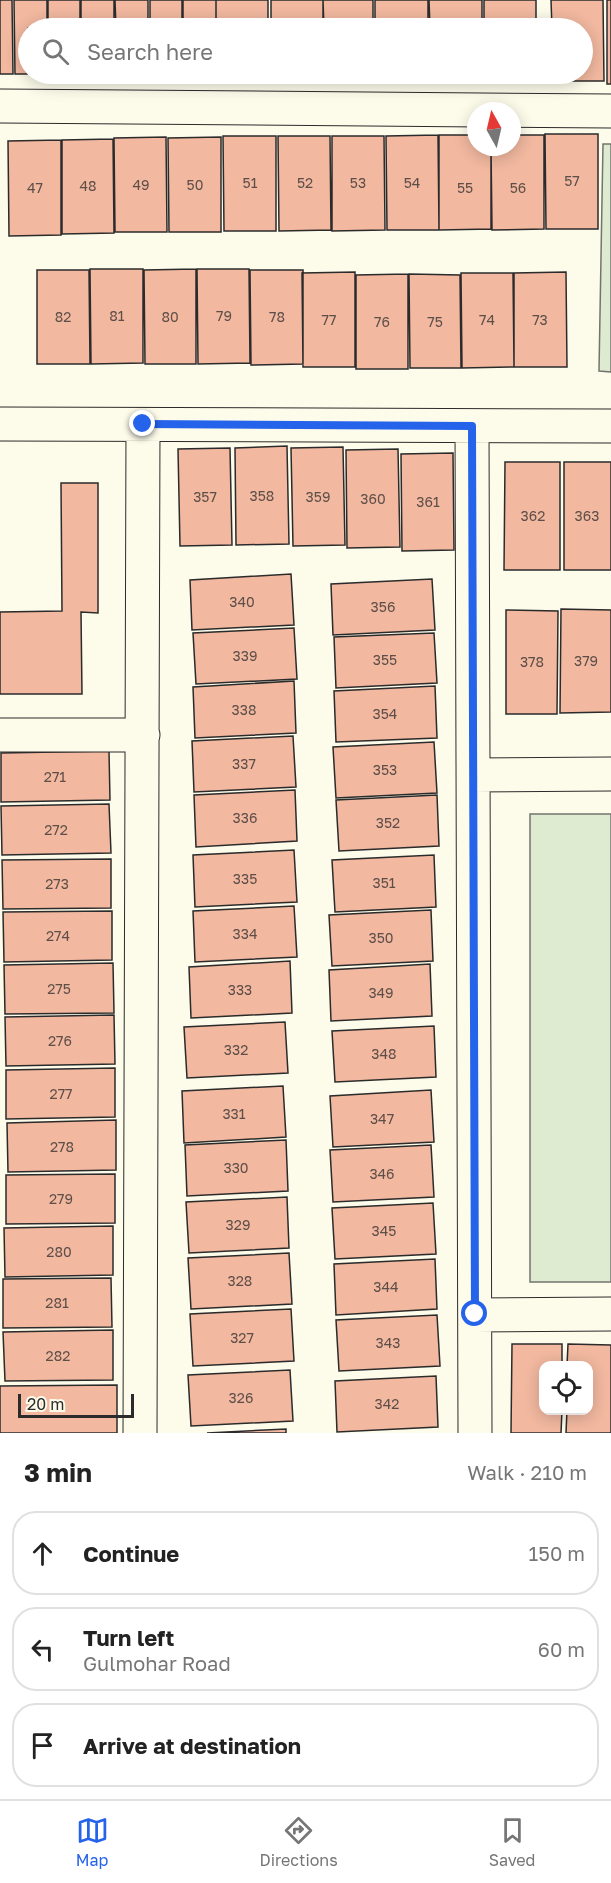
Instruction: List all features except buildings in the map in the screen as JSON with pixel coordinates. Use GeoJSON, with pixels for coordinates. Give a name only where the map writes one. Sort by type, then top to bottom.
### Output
{"type":"FeatureCollection","features":[{"type":"Feature","properties":{"kind":"street"},"geometry":{"type":"LineString","coordinates":[[0,106],[611,111]]}},
{"type":"Feature","properties":{"kind":"street"},"geometry":{"type":"LineString","coordinates":[[0,424],[611,426]]}},
{"type":"Feature","properties":{"kind":"street"},"geometry":{"type":"LineString","coordinates":[[140,1433],[143,424]]}},
{"type":"Feature","properties":{"kind":"street"},"geometry":{"type":"LineString","coordinates":[[472,426],[475,1433]]}},
{"type":"Feature","properties":{"kind":"street"},"geometry":{"type":"LineString","coordinates":[[0,735],[143,735]]}},
{"type":"Feature","properties":{"kind":"street"},"geometry":{"type":"LineString","coordinates":[[473,775],[611,774]]}},
{"type":"Feature","properties":{"kind":"street"},"geometry":{"type":"LineString","coordinates":[[475,1314],[611,1314]]}},
{"type":"Feature","properties":{"kind":"green space"},"geometry":{"type":"Polygon","coordinates":[[[603,144],[611,144],[611,372],[599,371],[603,144]]]}},
{"type":"Feature","properties":{"kind":"green space"},"geometry":{"type":"Polygon","coordinates":[[[530,814],[611,814],[611,1282],[530,1282],[530,814]]]}},
{"type":"Feature","properties":{"kind":"route"},"geometry":{"type":"LineString","coordinates":[[143,424],[472,426],[475,1314]]}}]}
